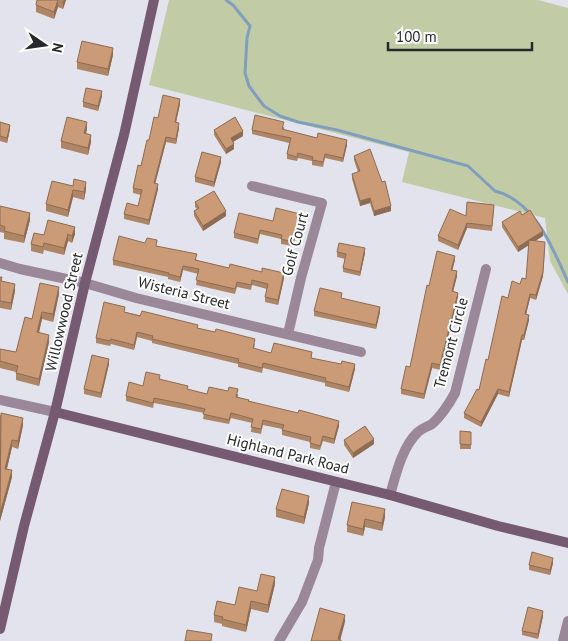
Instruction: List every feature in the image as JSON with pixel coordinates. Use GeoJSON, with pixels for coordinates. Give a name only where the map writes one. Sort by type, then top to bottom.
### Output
{"type":"FeatureCollection","features":[{"type":"Feature","properties":{"kind":"street","name":"Willowwood Street"},"geometry":{"type":"LineString","coordinates":[[0,629],[24,526],[56,412],[85,283],[124,135],[154,0]]}},
{"type":"Feature","properties":{"kind":"street","name":"Golf Court"},"geometry":{"type":"LineString","coordinates":[[252,186],[322,203],[288,334]]}},
{"type":"Feature","properties":{"kind":"street","name":"Wisteria Street"},"geometry":{"type":"LineString","coordinates":[[0,263],[361,352]]}},
{"type":"Feature","properties":{"kind":"street","name":"Tremont Circle"},"geometry":{"type":"LineString","coordinates":[[390,495],[407,447],[418,432],[433,423],[455,393],[486,270]]}},
{"type":"Feature","properties":{"kind":"street","name":"Highland Park Road"},"geometry":{"type":"LineString","coordinates":[[0,400],[56,412],[390,495],[498,526],[568,543]]}},
{"type":"Feature","properties":{"kind":"street"},"geometry":{"type":"LineString","coordinates":[[280,641],[302,602],[318,560],[319,548],[336,482]]}},
{"type":"Feature","properties":{"kind":"street"},"geometry":{"type":"LineString","coordinates":[[563,641],[568,621]]}},
{"type":"Feature","properties":{"kind":"green space"},"geometry":{"type":"Polygon","coordinates":[[[169,0],[538,0],[568,8],[568,294],[550,261],[545,218],[402,182],[409,152],[149,85],[169,0]]]}},
{"type":"Feature","properties":{"kind":"building"},"geometry":{"type":"Polygon","coordinates":[[[37,0],[58,0],[54,12],[36,5],[37,0]]]}},
{"type":"Feature","properties":{"kind":"building"},"geometry":{"type":"Polygon","coordinates":[[[82,41],[113,48],[108,69],[77,62],[82,41]]]}},
{"type":"Feature","properties":{"kind":"building"},"geometry":{"type":"Polygon","coordinates":[[[86,88],[102,91],[98,106],[83,102],[86,88]]]}},
{"type":"Feature","properties":{"kind":"building"},"geometry":{"type":"Polygon","coordinates":[[[163,95],[180,99],[175,122],[179,123],[176,139],[166,137],[154,183],[158,184],[149,220],[124,214],[127,203],[138,206],[142,190],[133,188],[138,165],[141,166],[154,117],[158,118],[163,95]]]}},
{"type":"Feature","properties":{"kind":"building"},"geometry":{"type":"Polygon","coordinates":[[[255,115],[284,122],[282,129],[317,138],[318,133],[347,140],[343,158],[325,154],[323,162],[312,160],[313,157],[298,153],[297,157],[287,154],[291,138],[252,130],[255,115]]]}},
{"type":"Feature","properties":{"kind":"building"},"geometry":{"type":"Polygon","coordinates":[[[67,117],[87,122],[84,133],[91,135],[88,148],[61,141],[67,117]]]}},
{"type":"Feature","properties":{"kind":"building"},"geometry":{"type":"Polygon","coordinates":[[[235,117],[243,131],[231,138],[234,144],[226,149],[214,130],[235,117]]]}},
{"type":"Feature","properties":{"kind":"building"},"geometry":{"type":"Polygon","coordinates":[[[0,122],[10,125],[7,138],[0,136],[0,122]]]}},
{"type":"Feature","properties":{"kind":"building"},"geometry":{"type":"Polygon","coordinates":[[[370,149],[382,182],[385,181],[391,206],[374,211],[370,198],[360,201],[352,174],[360,171],[354,156],[370,149]]]}},
{"type":"Feature","properties":{"kind":"building"},"geometry":{"type":"Polygon","coordinates":[[[202,152],[221,157],[214,182],[195,177],[202,152]]]}},
{"type":"Feature","properties":{"kind":"building"},"geometry":{"type":"Polygon","coordinates":[[[74,179],[86,182],[84,192],[73,190],[68,210],[46,204],[52,181],[73,186],[74,179]]]}},
{"type":"Feature","properties":{"kind":"building"},"geometry":{"type":"Polygon","coordinates":[[[214,191],[226,211],[203,226],[194,211],[199,208],[195,202],[214,191]]]}},
{"type":"Feature","properties":{"kind":"building"},"geometry":{"type":"Polygon","coordinates":[[[467,202],[494,205],[492,226],[467,223],[458,245],[438,236],[450,209],[466,216],[467,202]]]}},
{"type":"Feature","properties":{"kind":"building"},"geometry":{"type":"Polygon","coordinates":[[[0,206],[30,213],[24,236],[4,231],[5,227],[0,225],[0,206]]]}},
{"type":"Feature","properties":{"kind":"building"},"geometry":{"type":"Polygon","coordinates":[[[276,208],[300,214],[293,242],[281,239],[282,235],[260,230],[258,239],[234,233],[239,213],[273,221],[276,208]]]}},
{"type":"Feature","properties":{"kind":"building"},"geometry":{"type":"Polygon","coordinates":[[[530,210],[543,231],[518,247],[502,222],[520,211],[522,215],[530,210]]]}},
{"type":"Feature","properties":{"kind":"building"},"geometry":{"type":"Polygon","coordinates":[[[48,220],[75,227],[72,236],[68,234],[64,248],[44,243],[43,247],[31,244],[34,233],[44,235],[48,220]]]}},
{"type":"Feature","properties":{"kind":"building"},"geometry":{"type":"Polygon","coordinates":[[[119,236],[145,243],[147,238],[157,240],[156,246],[197,254],[195,260],[229,268],[230,264],[262,272],[262,268],[284,273],[278,300],[265,297],[268,284],[252,280],[251,285],[237,282],[235,289],[196,280],[199,269],[183,266],[180,277],[113,260],[119,236]]]}},
{"type":"Feature","properties":{"kind":"building"},"geometry":{"type":"Polygon","coordinates":[[[529,240],[545,242],[543,272],[536,295],[530,294],[525,314],[529,315],[524,335],[522,335],[509,392],[498,389],[481,422],[464,413],[477,389],[479,390],[486,359],[488,360],[502,296],[508,298],[512,281],[520,284],[522,278],[526,279],[529,240]]]}},
{"type":"Feature","properties":{"kind":"building"},"geometry":{"type":"Polygon","coordinates":[[[339,243],[365,248],[360,272],[343,268],[346,254],[337,252],[339,243]]]}},
{"type":"Feature","properties":{"kind":"building"},"geometry":{"type":"Polygon","coordinates":[[[437,251],[455,256],[451,270],[457,271],[452,291],[458,293],[440,365],[432,363],[424,394],[401,389],[406,366],[410,367],[427,285],[429,286],[437,251]]]}},
{"type":"Feature","properties":{"kind":"building"},"geometry":{"type":"Polygon","coordinates":[[[0,277],[2,277],[1,281],[15,284],[11,303],[0,301],[0,277]]]}},
{"type":"Feature","properties":{"kind":"building"},"geometry":{"type":"Polygon","coordinates":[[[40,283],[59,287],[53,314],[42,312],[37,332],[49,335],[39,379],[16,373],[18,366],[0,361],[0,349],[16,352],[25,317],[32,319],[40,283]]]}},
{"type":"Feature","properties":{"kind":"building"},"geometry":{"type":"Polygon","coordinates":[[[320,288],[342,293],[341,298],[380,307],[376,325],[314,311],[320,288]]]}},
{"type":"Feature","properties":{"kind":"building"},"geometry":{"type":"Polygon","coordinates":[[[104,302],[125,307],[124,312],[140,316],[142,311],[198,325],[197,328],[215,332],[216,329],[255,339],[253,348],[271,353],[274,343],[312,352],[311,358],[341,364],[342,361],[355,364],[349,387],[325,381],[326,378],[263,363],[262,368],[238,362],[239,359],[152,339],[153,336],[137,332],[134,345],[111,339],[110,341],[96,338],[104,302]]]}},
{"type":"Feature","properties":{"kind":"building"},"geometry":{"type":"Polygon","coordinates":[[[92,355],[109,359],[101,393],[84,389],[92,355]]]}},
{"type":"Feature","properties":{"kind":"building"},"geometry":{"type":"Polygon","coordinates":[[[146,372],[160,375],[159,379],[188,386],[187,389],[207,394],[209,387],[228,391],[229,387],[238,389],[236,397],[248,401],[298,413],[299,410],[339,421],[334,439],[323,436],[320,446],[310,443],[311,437],[282,430],[284,425],[263,420],[261,429],[251,427],[253,419],[231,413],[229,420],[203,414],[205,409],[184,404],[154,398],[153,403],[126,396],[129,382],[143,386],[146,372]]]}},
{"type":"Feature","properties":{"kind":"building"},"geometry":{"type":"Polygon","coordinates":[[[1,413],[23,418],[18,441],[12,440],[5,469],[12,470],[0,514],[1,413]]]}},
{"type":"Feature","properties":{"kind":"building"},"geometry":{"type":"Polygon","coordinates":[[[365,426],[374,439],[353,453],[344,440],[365,426]]]}},
{"type":"Feature","properties":{"kind":"building"},"geometry":{"type":"Polygon","coordinates":[[[460,431],[471,432],[471,445],[460,444],[460,431]]]}},
{"type":"Feature","properties":{"kind":"building"},"geometry":{"type":"Polygon","coordinates":[[[282,489],[309,496],[304,517],[276,509],[282,489]]]}},
{"type":"Feature","properties":{"kind":"building"},"geometry":{"type":"Polygon","coordinates":[[[352,502],[385,509],[382,523],[365,519],[363,529],[347,525],[352,502]]]}},
{"type":"Feature","properties":{"kind":"building"},"geometry":{"type":"Polygon","coordinates":[[[532,552],[553,558],[550,570],[529,565],[532,552]]]}},
{"type":"Feature","properties":{"kind":"building"},"geometry":{"type":"Polygon","coordinates":[[[261,574],[275,577],[268,605],[251,601],[246,625],[214,615],[217,601],[235,605],[239,587],[257,591],[261,574]]]}},
{"type":"Feature","properties":{"kind":"building"},"geometry":{"type":"Polygon","coordinates":[[[528,607],[543,611],[538,634],[522,631],[528,607]]]}},
{"type":"Feature","properties":{"kind":"building"},"geometry":{"type":"Polygon","coordinates":[[[320,608],[345,615],[338,639],[341,641],[311,641],[320,608]]]}},
{"type":"Feature","properties":{"kind":"building"},"geometry":{"type":"Polygon","coordinates":[[[187,630],[212,634],[211,641],[185,641],[187,630]]]}},
{"type":"Feature","properties":{"kind":"waterway"},"geometry":{"type":"LineString","coordinates":[[226,0],[233,5],[250,26],[247,38],[245,73],[249,86],[264,106],[280,116],[298,122],[337,130],[468,166],[495,191],[509,196],[532,215],[549,241],[568,282]]}}]}
